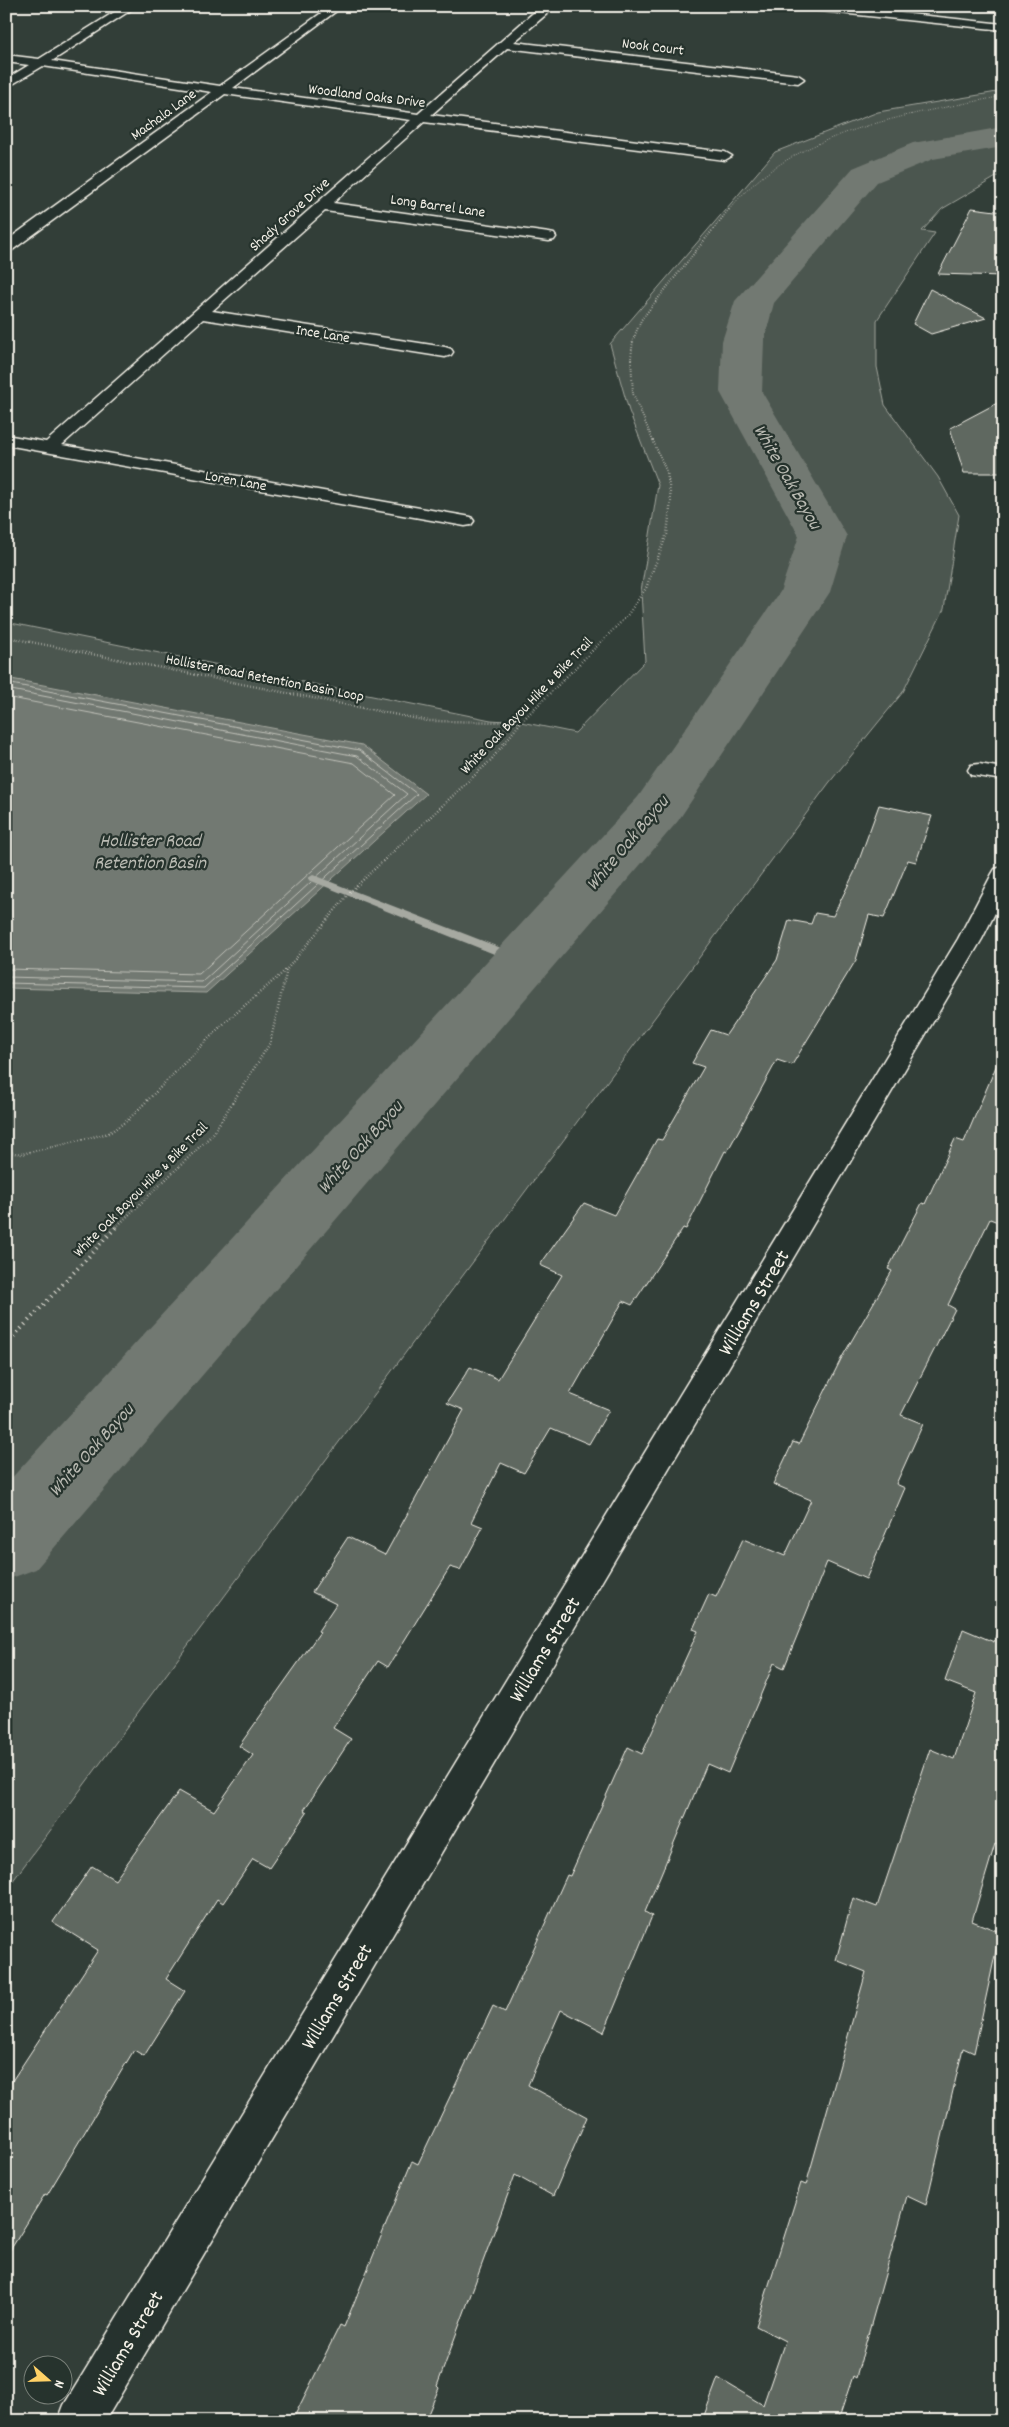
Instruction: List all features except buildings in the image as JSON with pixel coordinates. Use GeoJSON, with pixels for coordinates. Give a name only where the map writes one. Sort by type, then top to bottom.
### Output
{"type":"FeatureCollection","features":[{"type":"Feature","properties":{"kind":"street"},"geometry":{"type":"LineString","coordinates":[[6,84],[132,6]]}},
{"type":"Feature","properties":{"kind":"street","name":"Machala Lane"},"geometry":{"type":"LineString","coordinates":[[6,248],[338,6]]}},
{"type":"Feature","properties":{"kind":"street","name":"Shady Grove Drive"},"geometry":{"type":"LineString","coordinates":[[50,447],[536,16],[551,6]]}},
{"type":"Feature","properties":{"kind":"street"},"geometry":{"type":"LineString","coordinates":[[801,6],[1003,27]]}},
{"type":"Feature","properties":{"kind":"street","name":"Nook Court"},"geometry":{"type":"LineString","coordinates":[[506,44],[798,79]]}},
{"type":"Feature","properties":{"kind":"street","name":"Woodland Oaks Drive"},"geometry":{"type":"LineString","coordinates":[[6,58],[288,101],[726,156]]}},
{"type":"Feature","properties":{"kind":"street","name":"Long Barrel Lane"},"geometry":{"type":"LineString","coordinates":[[322,206],[549,237]]}},
{"type":"Feature","properties":{"kind":"street","name":"Ince Lane"},"geometry":{"type":"LineString","coordinates":[[200,314],[446,352]]}},
{"type":"Feature","properties":{"kind":"street","name":"Loren Lane"},"geometry":{"type":"LineString","coordinates":[[6,440],[465,521]]}},
{"type":"Feature","properties":{"kind":"street"},"geometry":{"type":"LineString","coordinates":[[979,770],[1003,774]]}},
{"type":"Feature","properties":{"kind":"street","name":"Williams Street"},"geometry":{"type":"LineString","coordinates":[[80,2421],[970,940],[1003,874]]}},
{"type":"Feature","properties":{"kind":"path","name":"White Oak Bayou Hike & Bike Trail"},"geometry":{"type":"LineString","coordinates":[[6,1345],[128,1214],[212,1135],[270,1043],[288,969],[350,892],[491,760],[520,722],[627,616],[646,588],[668,534],[670,484],[660,453],[633,394],[630,375],[633,340],[641,320],[734,202],[750,185],[788,158],[832,139],[888,120],[1003,96]]}},
{"type":"Feature","properties":{"kind":"path","name":"Hollister Road Retention Basin Loop"},"geometry":{"type":"LineString","coordinates":[[6,637],[428,721],[520,722]]}},
{"type":"Feature","properties":{"kind":"path"},"geometry":{"type":"LineString","coordinates":[[6,1152],[22,1154],[109,1134],[128,1120],[221,1026],[288,969]]}},
{"type":"Feature","properties":{"kind":"shaded area"},"geometry":{"type":"Polygon","coordinates":[[[1003,91],[1003,173],[942,209],[922,231],[935,233],[877,320],[877,367],[885,405],[938,477],[959,515],[944,609],[903,692],[829,783],[6,1890],[6,622],[491,720],[521,722],[575,733],[645,661],[641,591],[658,485],[629,411],[610,344],[775,152],[878,112],[1003,91]]]}},
{"type":"Feature","properties":{"kind":"water","name":"Hollister Road Retention Basin"},"geometry":{"type":"Polygon","coordinates":[[[6,678],[362,745],[426,794],[206,993],[6,988],[6,678]]]}},
{"type":"Feature","properties":{"kind":"waterway","name":"White Oak Bayou"},"geometry":{"type":"LineString","coordinates":[[6,1543],[658,809],[805,592],[823,536],[741,392],[743,341],[755,301],[865,175],[925,150],[1003,137]]}},
{"type":"Feature","properties":{"kind":"waterway"},"geometry":{"type":"LineString","coordinates":[[313,878],[523,961]]}}]}
